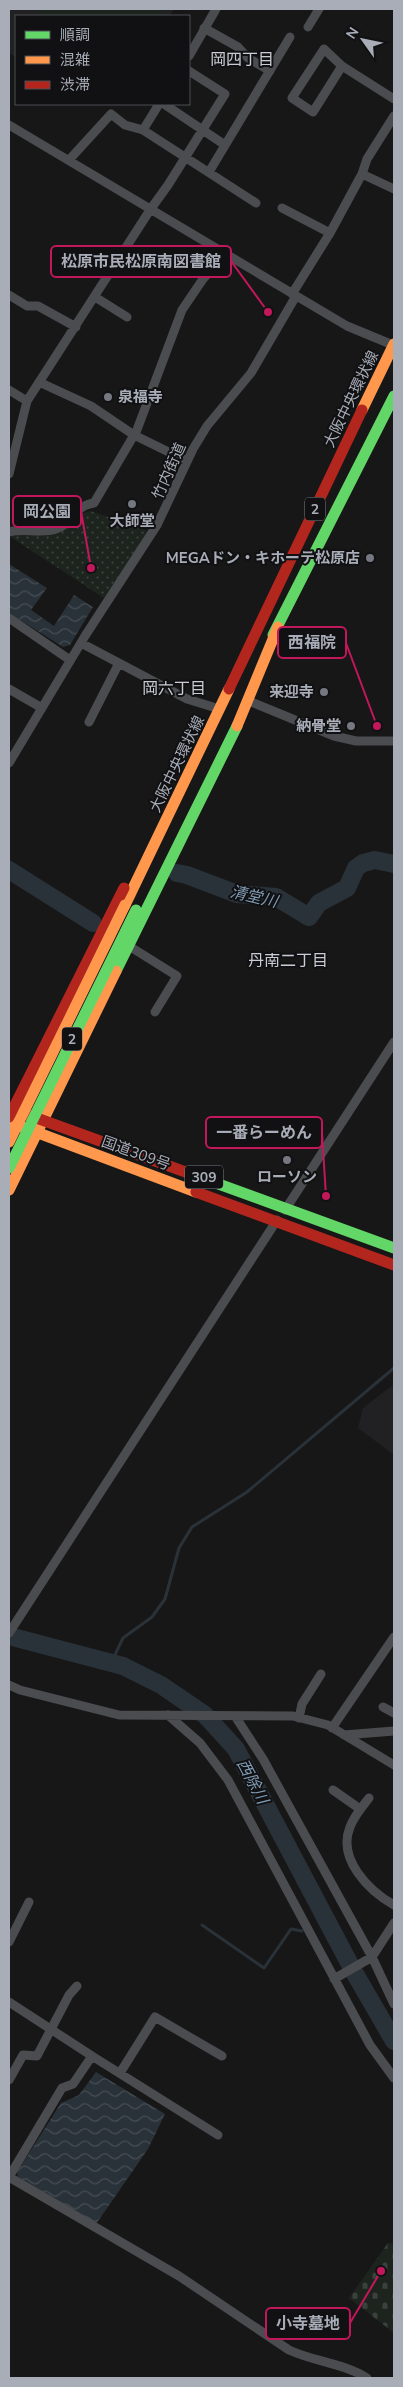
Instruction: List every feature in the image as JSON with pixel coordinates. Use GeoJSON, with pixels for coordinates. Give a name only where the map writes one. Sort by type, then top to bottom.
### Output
{"type":"FeatureCollection","features":[{"type":"Feature","properties":{"kind":"main road","name":"大阪中央環状線"},"geometry":{"type":"LineString","coordinates":[[9,1168],[236,675],[394,345]]}},
{"type":"Feature","properties":{"kind":"main road","name":"大阪中央環状線"},"geometry":{"type":"LineString","coordinates":[[9,1142],[130,907],[278,628],[394,396]]}},
{"type":"Feature","properties":{"kind":"main road"},"geometry":{"type":"LineString","coordinates":[[9,1190],[249,701],[278,628]]}},
{"type":"Feature","properties":{"kind":"main road"},"geometry":{"type":"LineString","coordinates":[[10,1111],[218,697],[236,675]]}},
{"type":"Feature","properties":{"kind":"main road","name":"国道309号"},"geometry":{"type":"LineString","coordinates":[[10,1111],[44,1120],[394,1248]]}},
{"type":"Feature","properties":{"kind":"main road","name":"国道309号"},"geometry":{"type":"LineString","coordinates":[[9,1122],[394,1265]]}},
{"type":"Feature","properties":{"kind":"street"},"geometry":{"type":"LineString","coordinates":[[190,54],[216,9]]}},
{"type":"Feature","properties":{"kind":"street"},"geometry":{"type":"LineString","coordinates":[[308,27],[319,9]]}},
{"type":"Feature","properties":{"kind":"street"},"geometry":{"type":"LineString","coordinates":[[204,28],[238,47],[248,58],[270,71]]}},
{"type":"Feature","properties":{"kind":"street"},"geometry":{"type":"LineString","coordinates":[[209,172],[290,37]]}},
{"type":"Feature","properties":{"kind":"street"},"geometry":{"type":"LineString","coordinates":[[342,66],[313,112],[292,98],[324,49],[342,66],[394,99]]}},
{"type":"Feature","properties":{"kind":"street"},"geometry":{"type":"LineString","coordinates":[[9,474],[27,401],[150,210],[168,186],[225,94],[190,72]]}},
{"type":"Feature","properties":{"kind":"street"},"geometry":{"type":"LineString","coordinates":[[143,130],[158,105]]}},
{"type":"Feature","properties":{"kind":"street"},"geometry":{"type":"LineString","coordinates":[[166,105],[225,145]]}},
{"type":"Feature","properties":{"kind":"street"},"geometry":{"type":"LineString","coordinates":[[69,160],[111,114],[125,125],[143,130],[256,203]]}},
{"type":"Feature","properties":{"kind":"street","name":"竹内街道"},"geometry":{"type":"LineString","coordinates":[[42,708],[80,643],[166,511],[187,461],[207,426],[251,373],[362,174],[367,159],[394,116]]}},
{"type":"Feature","properties":{"kind":"street"},"geometry":{"type":"LineString","coordinates":[[9,125],[347,326],[394,345]]}},
{"type":"Feature","properties":{"kind":"street"},"geometry":{"type":"LineString","coordinates":[[362,174],[394,189]]}},
{"type":"Feature","properties":{"kind":"street"},"geometry":{"type":"LineString","coordinates":[[282,208],[330,233]]}},
{"type":"Feature","properties":{"kind":"street"},"geometry":{"type":"LineString","coordinates":[[9,532],[55,530],[63,526],[84,505],[94,503],[135,435],[182,310],[203,279],[226,254]]}},
{"type":"Feature","properties":{"kind":"street"},"geometry":{"type":"LineString","coordinates":[[9,295],[28,306],[38,306],[76,327]]}},
{"type":"Feature","properties":{"kind":"street"},"geometry":{"type":"LineString","coordinates":[[95,297],[128,318]]}},
{"type":"Feature","properties":{"kind":"street"},"geometry":{"type":"LineString","coordinates":[[39,382],[91,406],[135,435],[187,461]]}},
{"type":"Feature","properties":{"kind":"street"},"geometry":{"type":"LineString","coordinates":[[9,390],[27,401]]}},
{"type":"Feature","properties":{"kind":"street"},"geometry":{"type":"LineString","coordinates":[[9,618],[70,660]]}},
{"type":"Feature","properties":{"kind":"street"},"geometry":{"type":"LineString","coordinates":[[80,643],[187,699],[213,707]]}},
{"type":"Feature","properties":{"kind":"street"},"geometry":{"type":"LineString","coordinates":[[89,722],[119,663]]}},
{"type":"Feature","properties":{"kind":"street"},"geometry":{"type":"LineString","coordinates":[[9,689],[42,708],[9,763]]}},
{"type":"Feature","properties":{"kind":"street"},"geometry":{"type":"LineString","coordinates":[[249,701],[334,736],[356,741],[394,741]]}},
{"type":"Feature","properties":{"kind":"street"},"geometry":{"type":"LineString","coordinates":[[129,946],[177,976],[155,1012]]}},
{"type":"Feature","properties":{"kind":"street"},"geometry":{"type":"LineString","coordinates":[[9,1633],[394,1042]]}},
{"type":"Feature","properties":{"kind":"street"},"geometry":{"type":"LineString","coordinates":[[332,1728],[394,1638]]}},
{"type":"Feature","properties":{"kind":"street"},"geometry":{"type":"LineString","coordinates":[[299,1718],[302,1704],[321,1674]]}},
{"type":"Feature","properties":{"kind":"street"},"geometry":{"type":"LineString","coordinates":[[9,1685],[20,1690],[119,1715],[299,1718],[332,1728],[394,1765]]}},
{"type":"Feature","properties":{"kind":"street"},"geometry":{"type":"LineString","coordinates":[[383,1707],[394,1713]]}},
{"type":"Feature","properties":{"kind":"street"},"geometry":{"type":"LineString","coordinates":[[173,1715],[200,1742],[228,1780],[337,1978],[370,2045],[394,2078]]}},
{"type":"Feature","properties":{"kind":"street"},"geometry":{"type":"LineString","coordinates":[[233,1716],[263,1759],[394,2004]]}},
{"type":"Feature","properties":{"kind":"street"},"geometry":{"type":"LineString","coordinates":[[344,1735],[394,1731]]}},
{"type":"Feature","properties":{"kind":"street"},"geometry":{"type":"LineString","coordinates":[[333,1790],[360,1810]]}},
{"type":"Feature","properties":{"kind":"street"},"geometry":{"type":"LineString","coordinates":[[369,1798],[349,1828],[348,1848],[361,1877],[370,1888],[394,1905]]}},
{"type":"Feature","properties":{"kind":"street"},"geometry":{"type":"LineString","coordinates":[[9,1942],[29,1902]]}},
{"type":"Feature","properties":{"kind":"street"},"geometry":{"type":"LineString","coordinates":[[337,1978],[369,1959],[394,1923]]}},
{"type":"Feature","properties":{"kind":"street"},"geometry":{"type":"LineString","coordinates":[[9,2080],[23,2055],[37,2056],[69,1995],[77,1986]]}},
{"type":"Feature","properties":{"kind":"street"},"geometry":{"type":"LineString","coordinates":[[9,2002],[218,2135]]}},
{"type":"Feature","properties":{"kind":"street"},"geometry":{"type":"LineString","coordinates":[[120,2073],[155,2017],[222,2056]]}},
{"type":"Feature","properties":{"kind":"street"},"geometry":{"type":"LineString","coordinates":[[92,2056],[73,2084],[62,2088],[9,2177],[179,2276],[289,2350],[304,2357],[339,2365],[368,2378]]}},
{"type":"Feature","properties":{"kind":"shaded area"},"geometry":{"type":"Polygon","coordinates":[[[9,9],[174,9],[171,15],[15,15],[15,56],[9,53],[9,9]]]}},
{"type":"Feature","properties":{"kind":"shaded area"},"geometry":{"type":"Polygon","coordinates":[[[394,1384],[394,1455],[358,1428],[363,1408],[394,1384]]]}},
{"type":"Feature","properties":{"kind":"green space"},"geometry":{"type":"Polygon","coordinates":[[[35,9],[165,9],[162,15],[40,15],[33,12],[35,9]]]}},
{"type":"Feature","properties":{"kind":"green space"},"geometry":{"type":"Polygon","coordinates":[[[91,511],[148,531],[104,598],[9,536],[10,534],[41,534],[76,515],[91,511]]]}},
{"type":"Feature","properties":{"kind":"green space"},"geometry":{"type":"Polygon","coordinates":[[[388,2243],[394,2243],[394,2333],[349,2298],[388,2243]]]}},
{"type":"Feature","properties":{"kind":"water"},"geometry":{"type":"Polygon","coordinates":[[[9,564],[47,588],[31,610],[54,626],[74,595],[93,607],[70,645],[63,647],[9,613],[9,564]]]}},
{"type":"Feature","properties":{"kind":"water"},"geometry":{"type":"Polygon","coordinates":[[[96,2072],[165,2114],[148,2149],[96,2224],[18,2177],[17,2172],[61,2103],[79,2095],[96,2072]]]}},
{"type":"Feature","properties":{"kind":"waterway","name":"清堂川"},"geometry":{"type":"LineString","coordinates":[[177,873],[237,894],[276,897],[309,917],[319,903],[347,888],[356,868],[363,863],[375,860],[394,864]]}},
{"type":"Feature","properties":{"kind":"waterway","name":"清堂川"},"geometry":{"type":"LineString","coordinates":[[9,870],[93,923]]}},
{"type":"Feature","properties":{"kind":"waterway"},"geometry":{"type":"LineString","coordinates":[[111,1663],[123,1638],[152,1617],[165,1599],[179,1548],[192,1527],[247,1492],[394,1368]]}},
{"type":"Feature","properties":{"kind":"waterway","name":"西除川"},"geometry":{"type":"LineString","coordinates":[[9,1636],[123,1666],[161,1685],[205,1715],[236,1749],[354,1972],[394,2041]]}},
{"type":"Feature","properties":{"kind":"waterway"},"geometry":{"type":"LineString","coordinates":[[202,1925],[264,1968],[291,1929],[302,1931]]}},
{"type":"Feature","properties":{"kind":"traffic: fast"},"geometry":{"type":"LineString","coordinates":[[273,635],[394,396]]}},
{"type":"Feature","properties":{"kind":"traffic: fast"},"geometry":{"type":"LineString","coordinates":[[116,971],[237,726]]}},
{"type":"Feature","properties":{"kind":"traffic: fast"},"geometry":{"type":"LineString","coordinates":[[9,1168],[136,910]]}},
{"type":"Feature","properties":{"kind":"traffic: fast"},"geometry":{"type":"LineString","coordinates":[[191,1174],[394,1248]]}},
{"type":"Feature","properties":{"kind":"traffic: slow"},"geometry":{"type":"LineString","coordinates":[[362,410],[394,344]]}},
{"type":"Feature","properties":{"kind":"traffic: slow"},"geometry":{"type":"LineString","coordinates":[[237,726],[278,627]]}},
{"type":"Feature","properties":{"kind":"traffic: slow"},"geometry":{"type":"LineString","coordinates":[[125,905],[229,689]]}},
{"type":"Feature","properties":{"kind":"traffic: slow"},"geometry":{"type":"LineString","coordinates":[[9,1142],[125,905]]}},
{"type":"Feature","properties":{"kind":"traffic: slow"},"geometry":{"type":"LineString","coordinates":[[9,1190],[116,971]]}},
{"type":"Feature","properties":{"kind":"traffic: slow"},"geometry":{"type":"LineString","coordinates":[[9,1122],[196,1192]]}},
{"type":"Feature","properties":{"kind":"traffic: jam"},"geometry":{"type":"LineString","coordinates":[[229,689],[362,410]]}},
{"type":"Feature","properties":{"kind":"traffic: jam"},"geometry":{"type":"LineString","coordinates":[[9,1117],[124,888]]}},
{"type":"Feature","properties":{"kind":"traffic: jam"},"geometry":{"type":"LineString","coordinates":[[9,1108],[191,1174]]}},
{"type":"Feature","properties":{"kind":"traffic: jam"},"geometry":{"type":"LineString","coordinates":[[196,1192],[394,1265]]}},
{"type":"Feature","properties":{"kind":"place","name":"松原市民松原南図書館"},"geometry":{"type":"Point","coordinates":[268,312]}},
{"type":"Feature","properties":{"kind":"place","name":"泉福寺"},"geometry":{"type":"Point","coordinates":[108,397]}},
{"type":"Feature","properties":{"kind":"place","name":"大師堂"},"geometry":{"type":"Point","coordinates":[132,504]}},
{"type":"Feature","properties":{"kind":"place","name":"MEGAドン・キホーテ松原店"},"geometry":{"type":"Point","coordinates":[370,558]}},
{"type":"Feature","properties":{"kind":"place","name":"岡公園"},"geometry":{"type":"Point","coordinates":[91,568]}},
{"type":"Feature","properties":{"kind":"place","name":"来迎寺"},"geometry":{"type":"Point","coordinates":[324,692]}},
{"type":"Feature","properties":{"kind":"place","name":"納骨堂"},"geometry":{"type":"Point","coordinates":[351,726]}},
{"type":"Feature","properties":{"kind":"place","name":"西福院"},"geometry":{"type":"Point","coordinates":[377,726]}},
{"type":"Feature","properties":{"kind":"place","name":"ローソン"},"geometry":{"type":"Point","coordinates":[287,1160]}},
{"type":"Feature","properties":{"kind":"place","name":"一番らーめん"},"geometry":{"type":"Point","coordinates":[326,1196]}},
{"type":"Feature","properties":{"kind":"place","name":"小寺墓地"},"geometry":{"type":"Point","coordinates":[381,2271]}},
{"type":"Feature","properties":{"kind":"district","name":"岡四丁目"},"geometry":{"type":"Point","coordinates":[242,59]}},
{"type":"Feature","properties":{"kind":"district","name":"岡六丁目"},"geometry":{"type":"Point","coordinates":[174,688]}},
{"type":"Feature","properties":{"kind":"district","name":"丹南二丁目"},"geometry":{"type":"Point","coordinates":[288,960]}}]}
